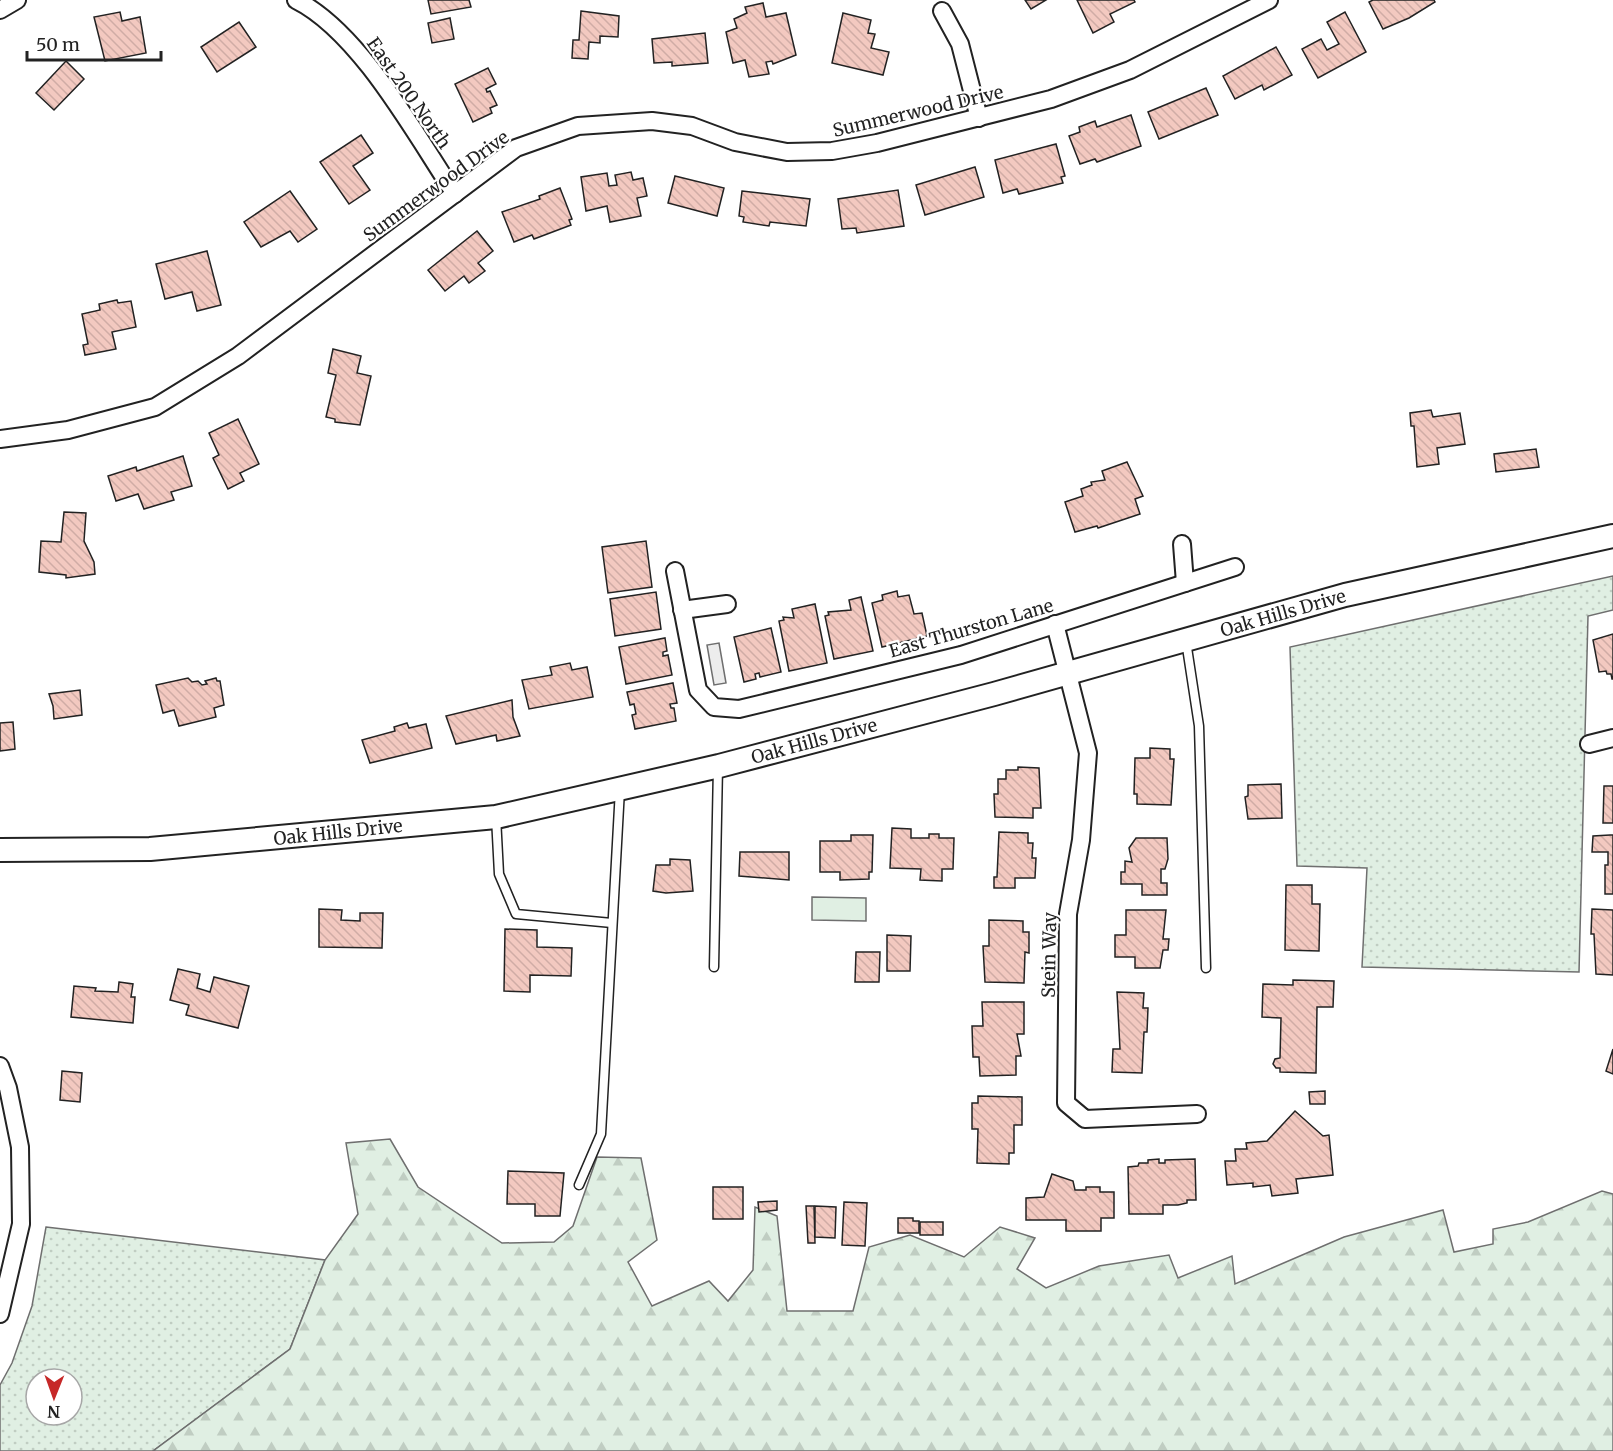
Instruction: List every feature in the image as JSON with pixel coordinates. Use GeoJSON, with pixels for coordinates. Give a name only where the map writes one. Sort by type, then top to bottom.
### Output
{"type":"FeatureCollection","features":[{"type":"Feature","properties":{"kind":"main road","name":"Oak Hills Drive"},"geometry":{"type":"LineString","coordinates":[[0,850],[150,849],[496,816],[718,766],[1069,675],[1345,595],[1613,536]]}},
{"type":"Feature","properties":{"kind":"street"},"geometry":{"type":"LineString","coordinates":[[0,10],[17,0]]}},
{"type":"Feature","properties":{"kind":"street","name":"East 200 North"},"geometry":{"type":"LineString","coordinates":[[296,0],[314,9],[361,54],[455,194]]}},
{"type":"Feature","properties":{"kind":"street","name":"Summerwood Drive"},"geometry":{"type":"LineString","coordinates":[[0,439],[68,430],[155,407],[238,356],[516,148],[578,126],[652,121],[692,126],[735,142],[787,152],[843,149],[1051,99],[1130,70],[1269,0]]}},
{"type":"Feature","properties":{"kind":"street"},"geometry":{"type":"LineString","coordinates":[[942,11],[960,44],[979,118]]}},
{"type":"Feature","properties":{"kind":"street"},"geometry":{"type":"LineString","coordinates":[[1182,544],[1185,582]]}},
{"type":"Feature","properties":{"kind":"street","name":"East Thurston Lane"},"geometry":{"type":"LineString","coordinates":[[682,610],[698,690],[714,708],[739,709],[960,655],[1235,567]]}},
{"type":"Feature","properties":{"kind":"street"},"geometry":{"type":"LineString","coordinates":[[675,571],[682,610],[727,604]]}},
{"type":"Feature","properties":{"kind":"street"},"geometry":{"type":"LineString","coordinates":[[1055,624],[1069,675]]}},
{"type":"Feature","properties":{"kind":"street","name":"Stein Way"},"geometry":{"type":"LineString","coordinates":[[1069,675],[1088,753],[1081,840],[1068,914],[1066,1103],[1085,1119],[1197,1114]]}},
{"type":"Feature","properties":{"kind":"street"},"geometry":{"type":"LineString","coordinates":[[1589,744],[1613,738]]}},
{"type":"Feature","properties":{"kind":"street"},"geometry":{"type":"LineString","coordinates":[[0,1066],[8,1088],[20,1147],[21,1224],[0,1314]]}},
{"type":"Feature","properties":{"kind":"lane"},"geometry":{"type":"LineString","coordinates":[[1186,641],[1199,726],[1206,968]]}},
{"type":"Feature","properties":{"kind":"lane"},"geometry":{"type":"LineString","coordinates":[[714,967],[718,766]]}},
{"type":"Feature","properties":{"kind":"lane"},"geometry":{"type":"LineString","coordinates":[[579,1185],[601,1134],[620,789]]}},
{"type":"Feature","properties":{"kind":"lane"},"geometry":{"type":"LineString","coordinates":[[496,816],[499,874],[516,914],[612,922]]}},
{"type":"Feature","properties":{"kind":"green space"},"geometry":{"type":"Polygon","coordinates":[[[1613,576],[1613,610],[1588,616],[1579,972],[1362,967],[1367,868],[1297,866],[1290,647],[1613,576]]]}},
{"type":"Feature","properties":{"kind":"green space"},"geometry":{"type":"Polygon","coordinates":[[[812,897],[866,898],[866,921],[812,920],[812,897]]]}},
{"type":"Feature","properties":{"kind":"green space"},"geometry":{"type":"Polygon","coordinates":[[[390,1139],[418,1187],[502,1243],[554,1242],[573,1226],[597,1157],[641,1158],[657,1240],[628,1262],[652,1306],[709,1281],[728,1301],[753,1270],[755,1207],[777,1216],[787,1311],[853,1311],[869,1247],[910,1235],[964,1257],[1000,1227],[1035,1238],[1017,1269],[1046,1288],[1099,1266],[1169,1255],[1178,1278],[1232,1256],[1235,1284],[1344,1237],[1443,1210],[1454,1252],[1493,1244],[1493,1229],[1528,1222],[1602,1191],[1613,1194],[1613,1451],[153,1451],[290,1349],[325,1260],[358,1214],[346,1143],[390,1139]]]}},
{"type":"Feature","properties":{"kind":"green space"},"geometry":{"type":"Polygon","coordinates":[[[46,1227],[325,1260],[290,1349],[153,1451],[0,1451],[0,1385],[12,1363],[32,1306],[46,1227]]]}},
{"type":"Feature","properties":{"kind":"shaded area"},"geometry":{"type":"Polygon","coordinates":[[[719,643],[726,683],[714,685],[707,645],[719,643]]]}},
{"type":"Feature","properties":{"kind":"building"},"geometry":{"type":"Polygon","coordinates":[[[428,0],[469,0],[471,7],[431,14],[428,0]]]}},
{"type":"Feature","properties":{"kind":"building"},"geometry":{"type":"Polygon","coordinates":[[[1025,0],[1046,0],[1031,9],[1025,0]]]}},
{"type":"Feature","properties":{"kind":"building"},"geometry":{"type":"Polygon","coordinates":[[[1077,0],[1134,0],[1135,2],[1110,14],[1114,22],[1093,33],[1077,0]]]}},
{"type":"Feature","properties":{"kind":"building"},"geometry":{"type":"Polygon","coordinates":[[[1373,0],[1434,0],[1435,2],[1409,18],[1383,29],[1369,2],[1373,0]]]}},
{"type":"Feature","properties":{"kind":"building"},"geometry":{"type":"Polygon","coordinates":[[[763,3],[766,17],[786,13],[796,55],[773,64],[772,61],[766,62],[769,74],[749,77],[745,60],[733,63],[726,32],[737,28],[734,19],[747,13],[745,7],[763,3]]]}},
{"type":"Feature","properties":{"kind":"building"},"geometry":{"type":"Polygon","coordinates":[[[581,11],[619,16],[618,37],[600,36],[600,43],[589,42],[588,59],[572,58],[573,40],[579,40],[581,11]]]}},
{"type":"Feature","properties":{"kind":"building"},"geometry":{"type":"Polygon","coordinates":[[[120,12],[122,21],[140,17],[146,53],[105,61],[94,17],[120,12]]]}},
{"type":"Feature","properties":{"kind":"building"},"geometry":{"type":"Polygon","coordinates":[[[1345,12],[1366,52],[1318,78],[1302,49],[1321,39],[1327,50],[1339,44],[1327,22],[1345,12]]]}},
{"type":"Feature","properties":{"kind":"building"},"geometry":{"type":"Polygon","coordinates":[[[843,13],[871,20],[868,33],[875,34],[871,48],[889,52],[883,75],[832,63],[843,13]]]}},
{"type":"Feature","properties":{"kind":"building"},"geometry":{"type":"Polygon","coordinates":[[[450,18],[454,39],[432,43],[428,23],[450,18]]]}},
{"type":"Feature","properties":{"kind":"building"},"geometry":{"type":"Polygon","coordinates":[[[239,22],[256,47],[217,72],[201,47],[239,22]]]}},
{"type":"Feature","properties":{"kind":"building"},"geometry":{"type":"Polygon","coordinates":[[[705,33],[708,63],[672,66],[672,62],[654,63],[652,39],[705,33]]]}},
{"type":"Feature","properties":{"kind":"building"},"geometry":{"type":"Polygon","coordinates":[[[1276,47],[1292,75],[1264,90],[1262,85],[1235,99],[1223,76],[1276,47]]]}},
{"type":"Feature","properties":{"kind":"building"},"geometry":{"type":"Polygon","coordinates":[[[66,61],[84,79],[54,110],[36,93],[66,61]]]}},
{"type":"Feature","properties":{"kind":"building"},"geometry":{"type":"Polygon","coordinates":[[[488,68],[496,84],[486,89],[487,92],[490,91],[497,105],[490,108],[492,113],[473,122],[455,84],[488,68]]]}},
{"type":"Feature","properties":{"kind":"building"},"geometry":{"type":"Polygon","coordinates":[[[1206,88],[1218,115],[1159,139],[1148,112],[1206,88]]]}},
{"type":"Feature","properties":{"kind":"building"},"geometry":{"type":"Polygon","coordinates":[[[1131,115],[1141,146],[1097,162],[1095,159],[1080,164],[1069,136],[1080,132],[1079,127],[1095,121],[1097,127],[1131,115]]]}},
{"type":"Feature","properties":{"kind":"building"},"geometry":{"type":"Polygon","coordinates":[[[361,135],[373,153],[353,166],[370,190],[349,204],[320,162],[361,135]]]}},
{"type":"Feature","properties":{"kind":"building"},"geometry":{"type":"Polygon","coordinates":[[[1056,144],[1065,176],[1061,177],[1063,183],[1019,194],[1017,189],[1003,193],[995,160],[1056,144]]]}},
{"type":"Feature","properties":{"kind":"building"},"geometry":{"type":"Polygon","coordinates":[[[975,167],[984,197],[925,215],[916,185],[975,167]]]}},
{"type":"Feature","properties":{"kind":"building"},"geometry":{"type":"Polygon","coordinates":[[[631,172],[633,180],[643,178],[647,196],[637,198],[641,216],[610,222],[607,206],[586,211],[581,177],[607,173],[609,186],[617,185],[615,175],[631,172]]]}},
{"type":"Feature","properties":{"kind":"building"},"geometry":{"type":"Polygon","coordinates":[[[675,176],[724,188],[717,216],[668,203],[675,176]]]}},
{"type":"Feature","properties":{"kind":"building"},"geometry":{"type":"Polygon","coordinates":[[[560,188],[572,219],[569,220],[571,225],[534,239],[532,235],[514,242],[502,212],[540,199],[539,196],[560,188]]]}},
{"type":"Feature","properties":{"kind":"building"},"geometry":{"type":"Polygon","coordinates":[[[898,190],[904,226],[857,233],[856,228],[842,229],[838,199],[898,190]]]}},
{"type":"Feature","properties":{"kind":"building"},"geometry":{"type":"Polygon","coordinates":[[[290,191],[317,229],[298,242],[290,231],[261,247],[244,222],[290,191]]]}},
{"type":"Feature","properties":{"kind":"building"},"geometry":{"type":"Polygon","coordinates":[[[742,191],[810,199],[806,226],[770,222],[769,226],[743,222],[744,217],[739,216],[742,191]]]}},
{"type":"Feature","properties":{"kind":"building"},"geometry":{"type":"Polygon","coordinates":[[[477,231],[493,251],[478,263],[485,271],[469,283],[464,276],[445,291],[428,270],[477,231]]]}},
{"type":"Feature","properties":{"kind":"building"},"geometry":{"type":"Polygon","coordinates":[[[207,251],[221,305],[197,311],[192,292],[165,299],[156,264],[207,251]]]}},
{"type":"Feature","properties":{"kind":"building"},"geometry":{"type":"Polygon","coordinates":[[[117,300],[118,303],[131,301],[136,327],[112,332],[116,349],[85,355],[83,345],[88,344],[82,314],[100,310],[99,304],[117,300]]]}},
{"type":"Feature","properties":{"kind":"building"},"geometry":{"type":"Polygon","coordinates":[[[333,349],[361,356],[357,373],[371,376],[360,425],[335,422],[335,419],[326,417],[336,375],[328,373],[333,349]]]}},
{"type":"Feature","properties":{"kind":"building"},"geometry":{"type":"Polygon","coordinates":[[[1431,410],[1433,417],[1460,413],[1465,444],[1437,448],[1439,464],[1417,467],[1414,426],[1411,426],[1410,413],[1431,410]]]}},
{"type":"Feature","properties":{"kind":"building"},"geometry":{"type":"Polygon","coordinates":[[[238,419],[259,464],[240,473],[244,481],[228,489],[213,458],[219,455],[209,433],[238,419]]]}},
{"type":"Feature","properties":{"kind":"building"},"geometry":{"type":"Polygon","coordinates":[[[1536,449],[1539,467],[1496,472],[1494,454],[1536,449]]]}},
{"type":"Feature","properties":{"kind":"building"},"geometry":{"type":"Polygon","coordinates":[[[183,456],[192,486],[171,492],[174,500],[144,509],[138,494],[116,501],[108,476],[136,467],[137,471],[183,456]]]}},
{"type":"Feature","properties":{"kind":"building"},"geometry":{"type":"Polygon","coordinates":[[[1127,462],[1143,496],[1135,499],[1140,514],[1098,528],[1097,526],[1075,532],[1065,502],[1083,496],[1081,489],[1092,485],[1091,482],[1105,480],[1102,471],[1127,462]]]}},
{"type":"Feature","properties":{"kind":"building"},"geometry":{"type":"Polygon","coordinates":[[[64,512],[86,513],[84,541],[94,562],[95,574],[66,578],[66,575],[39,572],[41,541],[61,542],[64,512]]]}},
{"type":"Feature","properties":{"kind":"building"},"geometry":{"type":"Polygon","coordinates":[[[646,541],[652,587],[608,593],[602,547],[646,541]]]}},
{"type":"Feature","properties":{"kind":"building"},"geometry":{"type":"Polygon","coordinates":[[[897,591],[898,597],[909,595],[914,614],[922,613],[927,636],[882,647],[872,603],[883,600],[882,595],[897,591]]]}},
{"type":"Feature","properties":{"kind":"building"},"geometry":{"type":"Polygon","coordinates":[[[656,592],[661,629],[615,636],[610,599],[656,592]]]}},
{"type":"Feature","properties":{"kind":"building"},"geometry":{"type":"Polygon","coordinates":[[[861,597],[873,651],[834,659],[825,616],[829,615],[828,612],[851,610],[849,600],[861,597]]]}},
{"type":"Feature","properties":{"kind":"building"},"geometry":{"type":"Polygon","coordinates":[[[815,604],[827,663],[789,671],[779,621],[784,620],[783,617],[794,618],[792,609],[815,604]]]}},
{"type":"Feature","properties":{"kind":"building"},"geometry":{"type":"Polygon","coordinates":[[[771,628],[781,672],[760,677],[759,673],[755,674],[756,679],[744,682],[734,637],[771,628]]]}},
{"type":"Feature","properties":{"kind":"building"},"geometry":{"type":"Polygon","coordinates":[[[1613,634],[1612,679],[1611,674],[1607,674],[1606,671],[1599,672],[1593,640],[1613,634]]]}},
{"type":"Feature","properties":{"kind":"building"},"geometry":{"type":"Polygon","coordinates":[[[665,638],[667,651],[663,652],[663,656],[668,655],[672,675],[626,684],[619,647],[665,638]]]}},
{"type":"Feature","properties":{"kind":"building"},"geometry":{"type":"Polygon","coordinates":[[[570,663],[572,670],[587,667],[593,697],[529,709],[522,680],[552,675],[550,667],[570,663]]]}},
{"type":"Feature","properties":{"kind":"building"},"geometry":{"type":"Polygon","coordinates":[[[188,678],[202,685],[207,684],[205,681],[216,678],[220,681],[224,705],[214,708],[216,717],[179,726],[174,710],[163,713],[156,685],[188,678]]]}},
{"type":"Feature","properties":{"kind":"building"},"geometry":{"type":"Polygon","coordinates":[[[673,683],[677,703],[670,704],[671,708],[674,708],[676,721],[635,729],[632,715],[636,714],[634,704],[630,705],[627,692],[673,683]]]}},
{"type":"Feature","properties":{"kind":"building"},"geometry":{"type":"Polygon","coordinates":[[[80,690],[82,715],[54,719],[49,694],[80,690]]]}},
{"type":"Feature","properties":{"kind":"building"},"geometry":{"type":"Polygon","coordinates":[[[512,700],[513,717],[520,736],[497,741],[496,735],[456,744],[446,716],[512,700]]]}},
{"type":"Feature","properties":{"kind":"building"},"geometry":{"type":"Polygon","coordinates":[[[13,722],[15,749],[0,751],[0,723],[13,722]]]}},
{"type":"Feature","properties":{"kind":"building"},"geometry":{"type":"Polygon","coordinates":[[[407,723],[409,728],[426,724],[432,748],[370,763],[362,740],[395,731],[394,727],[407,723]]]}},
{"type":"Feature","properties":{"kind":"building"},"geometry":{"type":"Polygon","coordinates":[[[1150,748],[1170,749],[1170,759],[1174,759],[1171,805],[1137,804],[1137,794],[1134,794],[1135,758],[1150,758],[1150,748]]]}},
{"type":"Feature","properties":{"kind":"building"},"geometry":{"type":"Polygon","coordinates":[[[1018,767],[1039,768],[1041,808],[1033,808],[1033,818],[995,817],[994,794],[998,794],[998,779],[1006,779],[1006,770],[1018,770],[1018,767]]]}},
{"type":"Feature","properties":{"kind":"building"},"geometry":{"type":"Polygon","coordinates":[[[1281,784],[1282,818],[1248,819],[1245,797],[1248,796],[1248,785],[1281,784]]]}},
{"type":"Feature","properties":{"kind":"building"},"geometry":{"type":"Polygon","coordinates":[[[1604,786],[1613,786],[1613,823],[1603,823],[1604,786]]]}},
{"type":"Feature","properties":{"kind":"building"},"geometry":{"type":"Polygon","coordinates":[[[892,828],[911,829],[911,838],[929,838],[929,834],[939,834],[939,838],[954,838],[953,869],[942,869],[942,881],[920,880],[921,869],[890,868],[892,828]]]}},
{"type":"Feature","properties":{"kind":"building"},"geometry":{"type":"Polygon","coordinates":[[[999,832],[1028,833],[1028,843],[1033,843],[1032,858],[1036,858],[1035,878],[1015,878],[1015,888],[994,888],[994,877],[997,877],[999,832]]]}},
{"type":"Feature","properties":{"kind":"building"},"geometry":{"type":"Polygon","coordinates":[[[851,835],[873,835],[872,872],[869,872],[869,879],[840,880],[840,872],[820,872],[820,841],[851,841],[851,835]]]}},
{"type":"Feature","properties":{"kind":"building"},"geometry":{"type":"Polygon","coordinates":[[[1613,835],[1613,894],[1605,894],[1605,865],[1608,865],[1608,852],[1592,852],[1593,836],[1613,835]]]}},
{"type":"Feature","properties":{"kind":"building"},"geometry":{"type":"Polygon","coordinates":[[[1136,838],[1167,838],[1168,859],[1165,869],[1161,869],[1161,883],[1167,883],[1167,895],[1142,895],[1142,884],[1121,884],[1121,872],[1125,872],[1125,861],[1132,862],[1129,848],[1136,838]]]}},
{"type":"Feature","properties":{"kind":"building"},"geometry":{"type":"Polygon","coordinates":[[[740,852],[789,852],[789,880],[739,876],[740,852]]]}},
{"type":"Feature","properties":{"kind":"building"},"geometry":{"type":"Polygon","coordinates":[[[670,859],[690,860],[693,891],[666,893],[653,891],[656,865],[670,865],[670,859]]]}},
{"type":"Feature","properties":{"kind":"building"},"geometry":{"type":"Polygon","coordinates":[[[1286,885],[1312,885],[1312,904],[1320,904],[1319,951],[1285,950],[1286,885]]]}},
{"type":"Feature","properties":{"kind":"building"},"geometry":{"type":"Polygon","coordinates":[[[319,909],[342,910],[341,920],[360,921],[360,913],[383,913],[382,948],[319,947],[319,909]]]}},
{"type":"Feature","properties":{"kind":"building"},"geometry":{"type":"Polygon","coordinates":[[[1592,909],[1613,910],[1613,975],[1596,974],[1594,934],[1591,934],[1592,909]]]}},
{"type":"Feature","properties":{"kind":"building"},"geometry":{"type":"Polygon","coordinates":[[[1126,910],[1166,910],[1163,939],[1169,939],[1168,950],[1163,950],[1160,968],[1135,968],[1135,957],[1115,957],[1115,935],[1126,935],[1126,910]]]}},
{"type":"Feature","properties":{"kind":"building"},"geometry":{"type":"Polygon","coordinates":[[[989,920],[1023,921],[1023,932],[1029,932],[1029,953],[1025,952],[1024,983],[985,982],[983,946],[989,946],[989,920]]]}},
{"type":"Feature","properties":{"kind":"building"},"geometry":{"type":"Polygon","coordinates":[[[505,929],[537,930],[537,947],[572,948],[571,976],[530,975],[530,992],[504,991],[505,929]]]}},
{"type":"Feature","properties":{"kind":"building"},"geometry":{"type":"Polygon","coordinates":[[[887,935],[911,936],[910,971],[887,971],[887,935]]]}},
{"type":"Feature","properties":{"kind":"building"},"geometry":{"type":"Polygon","coordinates":[[[856,952],[880,952],[879,982],[855,982],[856,952]]]}},
{"type":"Feature","properties":{"kind":"building"},"geometry":{"type":"Polygon","coordinates":[[[178,969],[200,974],[197,988],[210,992],[214,977],[249,986],[238,1028],[186,1015],[189,1005],[170,1000],[178,969]]]}},
{"type":"Feature","properties":{"kind":"building"},"geometry":{"type":"Polygon","coordinates":[[[1293,980],[1334,981],[1333,1007],[1317,1007],[1316,1073],[1280,1072],[1280,1068],[1276,1068],[1273,1064],[1275,1059],[1280,1058],[1281,1018],[1262,1017],[1263,984],[1293,985],[1293,980]]]}},
{"type":"Feature","properties":{"kind":"building"},"geometry":{"type":"Polygon","coordinates":[[[119,982],[133,984],[131,997],[135,997],[133,1023],[71,1017],[74,986],[96,988],[95,991],[118,992],[119,982]]]}},
{"type":"Feature","properties":{"kind":"building"},"geometry":{"type":"Polygon","coordinates":[[[1117,992],[1144,993],[1143,1008],[1148,1008],[1142,1073],[1112,1072],[1113,1049],[1120,1049],[1117,992]]]}},
{"type":"Feature","properties":{"kind":"building"},"geometry":{"type":"Polygon","coordinates":[[[982,1002],[1024,1002],[1024,1034],[1017,1034],[1021,1056],[1016,1056],[1016,1075],[980,1076],[979,1057],[973,1057],[972,1026],[983,1026],[982,1002]]]}},
{"type":"Feature","properties":{"kind":"building"},"geometry":{"type":"Polygon","coordinates":[[[1613,1049],[1613,1074],[1606,1071],[1613,1049]]]}},
{"type":"Feature","properties":{"kind":"building"},"geometry":{"type":"Polygon","coordinates":[[[62,1071],[82,1073],[80,1102],[60,1100],[62,1071]]]}},
{"type":"Feature","properties":{"kind":"building"},"geometry":{"type":"Polygon","coordinates":[[[1325,1091],[1325,1104],[1310,1104],[1309,1092],[1325,1091]]]}},
{"type":"Feature","properties":{"kind":"building"},"geometry":{"type":"Polygon","coordinates":[[[978,1096],[1022,1097],[1022,1125],[1014,1125],[1014,1153],[1009,1153],[1009,1164],[977,1163],[978,1129],[972,1129],[972,1103],[978,1103],[978,1096]]]}},
{"type":"Feature","properties":{"kind":"building"},"geometry":{"type":"Polygon","coordinates":[[[1295,1111],[1323,1136],[1329,1135],[1333,1175],[1296,1179],[1298,1193],[1272,1196],[1270,1185],[1253,1187],[1253,1183],[1227,1185],[1225,1161],[1236,1161],[1235,1149],[1247,1149],[1246,1143],[1267,1141],[1295,1111]]]}},
{"type":"Feature","properties":{"kind":"building"},"geometry":{"type":"Polygon","coordinates":[[[1159,1159],[1159,1163],[1165,1163],[1165,1160],[1195,1159],[1196,1200],[1187,1200],[1187,1203],[1178,1205],[1163,1205],[1163,1214],[1129,1214],[1128,1167],[1159,1159]]]}},
{"type":"Feature","properties":{"kind":"building"},"geometry":{"type":"Polygon","coordinates":[[[508,1171],[564,1173],[560,1216],[535,1216],[535,1204],[507,1204],[508,1171]]]}},
{"type":"Feature","properties":{"kind":"building"},"geometry":{"type":"Polygon","coordinates":[[[1052,1174],[1073,1181],[1075,1190],[1100,1187],[1100,1192],[1114,1192],[1114,1218],[1101,1218],[1101,1231],[1066,1231],[1066,1220],[1026,1220],[1026,1198],[1044,1197],[1052,1174]]]}},
{"type":"Feature","properties":{"kind":"building"},"geometry":{"type":"Polygon","coordinates":[[[713,1187],[743,1187],[743,1219],[713,1219],[713,1187]]]}},
{"type":"Feature","properties":{"kind":"building"},"geometry":{"type":"Polygon","coordinates":[[[777,1201],[777,1210],[759,1212],[758,1202],[777,1201]]]}},
{"type":"Feature","properties":{"kind":"building"},"geometry":{"type":"Polygon","coordinates":[[[844,1202],[867,1203],[865,1246],[842,1245],[844,1202]]]}},
{"type":"Feature","properties":{"kind":"building"},"geometry":{"type":"Polygon","coordinates":[[[806,1206],[814,1206],[815,1243],[808,1243],[806,1206]]]}},
{"type":"Feature","properties":{"kind":"building"},"geometry":{"type":"Polygon","coordinates":[[[815,1206],[836,1207],[835,1238],[815,1237],[815,1206]]]}},
{"type":"Feature","properties":{"kind":"building"},"geometry":{"type":"Polygon","coordinates":[[[898,1218],[913,1218],[913,1221],[919,1221],[919,1233],[898,1233],[898,1218]]]}},
{"type":"Feature","properties":{"kind":"building"},"geometry":{"type":"Polygon","coordinates":[[[920,1222],[943,1222],[943,1235],[920,1235],[920,1222]]]}}]}
